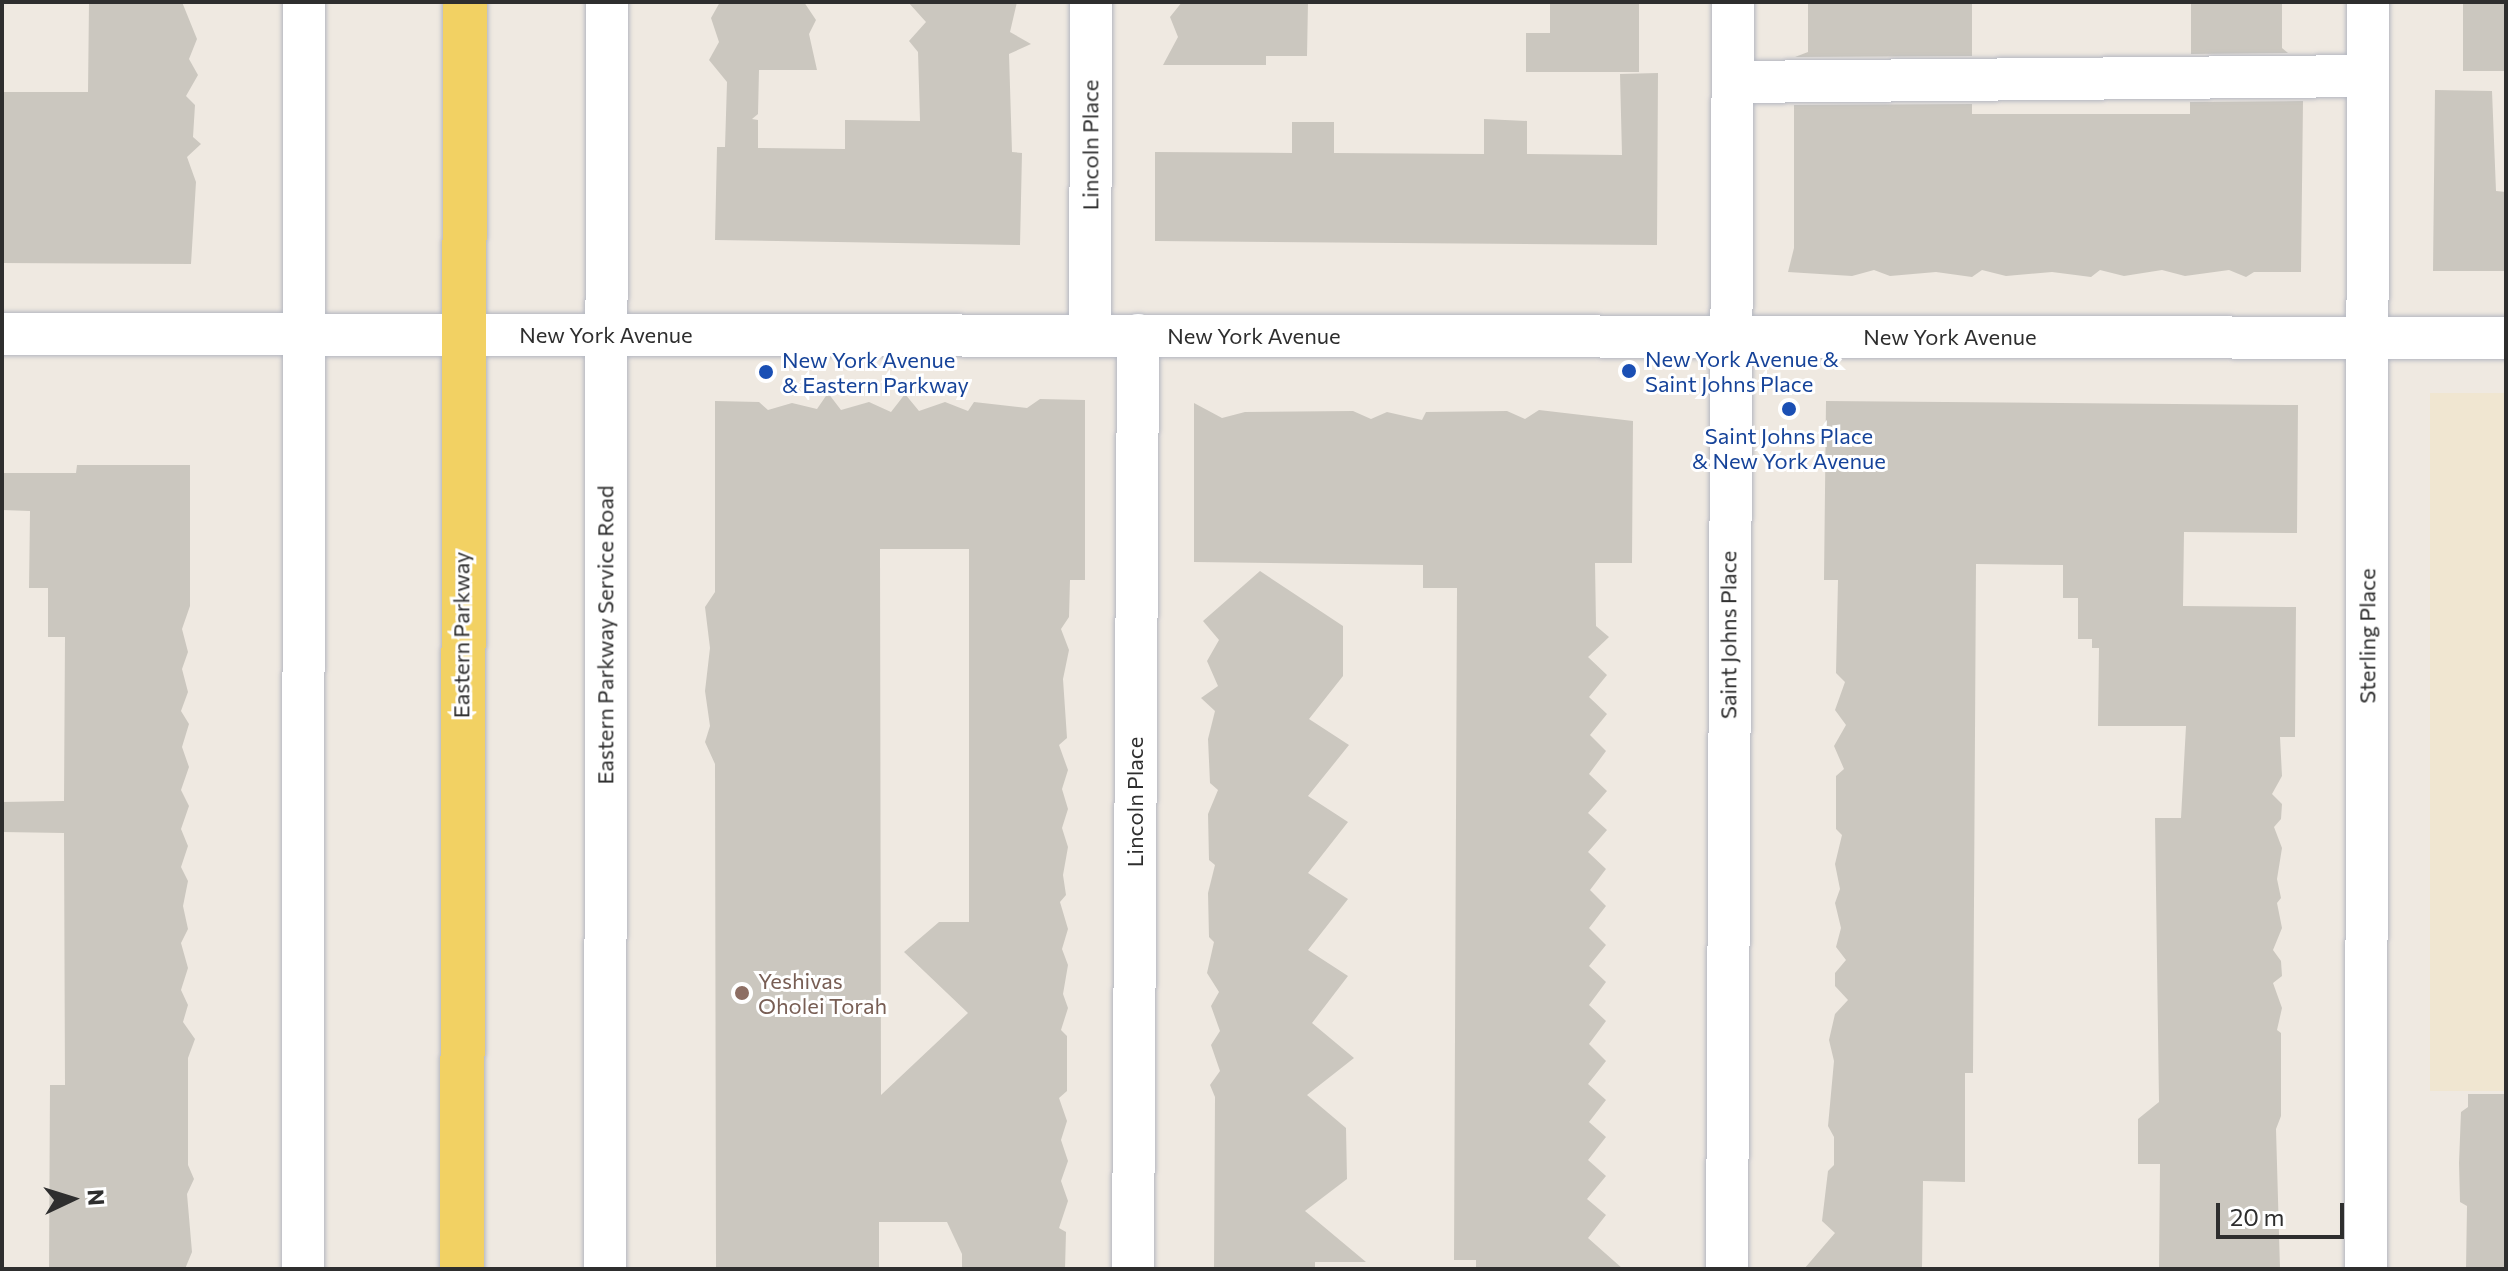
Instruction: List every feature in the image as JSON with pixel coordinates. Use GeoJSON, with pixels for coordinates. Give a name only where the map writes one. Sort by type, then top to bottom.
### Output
{"type":"FeatureCollection","features":[{"type":"Feature","properties":{"kind":"main road","name":"Eastern Parkway"},"geometry":{"type":"LineString","coordinates":[[462,1269],[465,2]]}},
{"type":"Feature","properties":{"kind":"street"},"geometry":{"type":"LineString","coordinates":[[303,1269],[304,2]]}},
{"type":"Feature","properties":{"kind":"street","name":"Eastern Parkway Service Road"},"geometry":{"type":"LineString","coordinates":[[605,1269],[607,2]]}},
{"type":"Feature","properties":{"kind":"street","name":"Lincoln Place"},"geometry":{"type":"LineString","coordinates":[[1090,336],[1091,2]]}},
{"type":"Feature","properties":{"kind":"street","name":"Saint Johns Place"},"geometry":{"type":"LineString","coordinates":[[1727,1269],[1728,337],[1733,2]]}},
{"type":"Feature","properties":{"kind":"street","name":"Sterling Place"},"geometry":{"type":"LineString","coordinates":[[2366,1269],[2368,2]]}},
{"type":"Feature","properties":{"kind":"street"},"geometry":{"type":"LineString","coordinates":[[1733,82],[2368,76]]}},
{"type":"Feature","properties":{"kind":"street","name":"New York Avenue"},"geometry":{"type":"LineString","coordinates":[[2,334],[2506,338]]}},
{"type":"Feature","properties":{"kind":"street","name":"Lincoln Place"},"geometry":{"type":"LineString","coordinates":[[1133,1269],[1138,335]]}},
{"type":"Feature","properties":{"kind":"shaded area"},"geometry":{"type":"Polygon","coordinates":[[[2430,393],[2506,393],[2506,1091],[2430,1091],[2430,393]]]}},
{"type":"Feature","properties":{"kind":"building"},"geometry":{"type":"Polygon","coordinates":[[[89,2],[182,2],[197,39],[189,59],[198,75],[186,96],[195,105],[193,137],[201,144],[187,157],[196,182],[191,264],[2,263],[2,92],[88,92],[89,2]]]}},
{"type":"Feature","properties":{"kind":"building"},"geometry":{"type":"Polygon","coordinates":[[[720,2],[804,2],[816,20],[809,34],[817,70],[759,70],[758,114],[752,119],[758,120],[758,148],[845,149],[845,120],[920,121],[918,52],[909,41],[926,22],[908,2],[1017,2],[1010,32],[1031,44],[1009,54],[1012,152],[1022,153],[1020,245],[715,240],[717,147],[725,147],[727,82],[709,60],[719,42],[711,18],[720,2]]]}},
{"type":"Feature","properties":{"kind":"building"},"geometry":{"type":"Polygon","coordinates":[[[1182,2],[1308,2],[1307,56],[1266,56],[1266,65],[1163,65],[1178,37],[1170,17],[1182,2]]]}},
{"type":"Feature","properties":{"kind":"building"},"geometry":{"type":"Polygon","coordinates":[[[1550,2],[1639,2],[1639,72],[1526,72],[1526,33],[1550,33],[1550,2]]]}},
{"type":"Feature","properties":{"kind":"building"},"geometry":{"type":"Polygon","coordinates":[[[1808,2],[1972,2],[1972,56],[1795,57],[1808,52],[1808,2]]]}},
{"type":"Feature","properties":{"kind":"building"},"geometry":{"type":"Polygon","coordinates":[[[2191,2],[2282,2],[2282,48],[2288,53],[2191,54],[2191,2]]]}},
{"type":"Feature","properties":{"kind":"building"},"geometry":{"type":"Polygon","coordinates":[[[2463,2],[2506,2],[2506,71],[2463,71],[2463,2]]]}},
{"type":"Feature","properties":{"kind":"building"},"geometry":{"type":"Polygon","coordinates":[[[1658,73],[1657,245],[1155,241],[1155,152],[1292,153],[1292,122],[1334,122],[1334,153],[1484,154],[1484,119],[1527,121],[1527,154],[1622,155],[1620,74],[1658,73]]]}},
{"type":"Feature","properties":{"kind":"building"},"geometry":{"type":"Polygon","coordinates":[[[2435,90],[2492,91],[2496,191],[2506,192],[2506,271],[2433,271],[2435,90]]]}},
{"type":"Feature","properties":{"kind":"building"},"geometry":{"type":"Polygon","coordinates":[[[2303,101],[2301,272],[2254,272],[2246,277],[2229,270],[2185,276],[2162,270],[2124,276],[2100,270],[2091,277],[2052,272],[2006,276],[1982,270],[1972,277],[1936,272],[1890,276],[1874,270],[1852,276],[1788,272],[1794,248],[1794,105],[1972,104],[1972,114],[2190,114],[2190,102],[2303,101]]]}},
{"type":"Feature","properties":{"kind":"building"},"geometry":{"type":"Polygon","coordinates":[[[828,393],[841,410],[869,402],[891,412],[905,394],[919,411],[945,402],[968,411],[974,402],[1027,408],[1040,399],[1085,400],[1085,580],[1070,580],[1069,617],[1061,629],[1069,650],[1063,679],[1067,738],[1059,745],[1068,770],[1062,789],[1068,809],[1062,828],[1068,847],[1063,875],[1066,895],[1060,902],[1068,929],[1062,949],[1068,965],[1063,994],[1068,1008],[1061,1030],[1067,1036],[1067,1091],[1059,1098],[1067,1121],[1061,1140],[1068,1161],[1061,1181],[1068,1201],[1059,1228],[1066,1232],[1065,1269],[962,1269],[962,1254],[947,1222],[879,1222],[879,1269],[716,1269],[715,764],[705,742],[710,726],[705,691],[710,648],[705,607],[715,592],[715,401],[759,402],[768,410],[792,403],[817,409],[828,393]],[[880,549],[881,1095],[968,1013],[904,952],[939,922],[969,922],[969,549],[880,549]]]}},
{"type":"Feature","properties":{"kind":"building"},"geometry":{"type":"Polygon","coordinates":[[[1826,401],[2298,405],[2297,533],[2184,532],[2183,606],[2296,607],[2295,737],[2280,737],[2282,776],[2272,794],[2282,804],[2281,819],[2274,827],[2282,848],[2277,879],[2281,898],[2277,903],[2282,928],[2273,950],[2281,961],[2282,976],[2273,983],[2282,1008],[2277,1030],[2281,1033],[2281,1116],[2276,1129],[2280,1269],[2159,1269],[2160,1164],[2138,1164],[2138,1119],[2159,1102],[2155,818],[2181,818],[2186,726],[2098,726],[2099,648],[2092,648],[2092,639],[2078,639],[2078,598],[2063,598],[2063,565],[1976,564],[1973,1073],[1965,1073],[1965,1182],[1923,1181],[1922,1269],[1804,1269],[1835,1233],[1822,1221],[1828,1171],[1834,1165],[1834,1137],[1828,1126],[1834,1061],[1829,1040],[1835,1014],[1848,1000],[1835,986],[1835,973],[1846,960],[1836,947],[1841,928],[1835,903],[1840,889],[1835,864],[1842,835],[1836,829],[1836,776],[1844,769],[1834,746],[1846,725],[1835,710],[1845,682],[1836,673],[1838,580],[1824,580],[1826,401]]]}},
{"type":"Feature","properties":{"kind":"building"},"geometry":{"type":"Polygon","coordinates":[[[1194,403],[1222,418],[1245,412],[1353,411],[1371,419],[1387,412],[1422,420],[1426,412],[1507,411],[1525,419],[1539,410],[1633,421],[1632,563],[1595,563],[1596,626],[1609,637],[1588,657],[1607,675],[1589,697],[1607,714],[1590,735],[1606,751],[1589,774],[1607,791],[1588,813],[1607,830],[1588,852],[1606,869],[1590,890],[1606,906],[1589,928],[1606,945],[1589,966],[1606,982],[1589,1005],[1606,1021],[1589,1044],[1606,1061],[1588,1084],[1606,1100],[1589,1122],[1606,1137],[1588,1160],[1606,1176],[1587,1199],[1606,1215],[1588,1238],[1623,1269],[1476,1269],[1476,1260],[1454,1260],[1457,588],[1423,588],[1423,565],[1194,562],[1194,403]]]}},
{"type":"Feature","properties":{"kind":"building"},"geometry":{"type":"Polygon","coordinates":[[[77,465],[190,465],[190,606],[182,629],[188,652],[182,669],[188,692],[181,711],[189,724],[182,747],[189,767],[181,790],[189,806],[181,829],[188,846],[181,867],[188,881],[183,906],[188,929],[181,943],[188,968],[181,990],[188,1005],[183,1022],[195,1039],[188,1058],[188,1165],[194,1179],[187,1194],[192,1252],[185,1269],[49,1269],[50,1085],[65,1085],[64,833],[2,832],[2,802],[64,801],[65,637],[48,637],[48,588],[29,588],[30,511],[2,510],[2,473],[76,473],[77,465]]]}},
{"type":"Feature","properties":{"kind":"building"},"geometry":{"type":"Polygon","coordinates":[[[1260,571],[1343,626],[1343,676],[1309,719],[1349,745],[1308,796],[1348,822],[1308,873],[1348,899],[1308,950],[1348,976],[1312,1023],[1354,1058],[1307,1095],[1346,1128],[1347,1179],[1305,1211],[1366,1262],[1315,1262],[1315,1269],[1214,1269],[1215,1097],[1210,1085],[1220,1071],[1211,1045],[1220,1031],[1211,1006],[1219,992],[1207,973],[1214,942],[1209,937],[1208,893],[1215,865],[1209,860],[1208,814],[1218,790],[1210,783],[1208,739],[1215,711],[1201,698],[1218,686],[1207,661],[1219,640],[1203,621],[1260,571]]]}},
{"type":"Feature","properties":{"kind":"building"},"geometry":{"type":"Polygon","coordinates":[[[2468,1094],[2506,1094],[2506,1269],[2466,1269],[2467,1206],[2460,1202],[2459,1163],[2461,1112],[2468,1107],[2468,1094]]]}},
{"type":"Feature","properties":{"kind":"place","name":"New York Avenue & Saint Johns Place"},"geometry":{"type":"Point","coordinates":[1629,371]}},
{"type":"Feature","properties":{"kind":"place","name":"New York Avenue & Eastern Parkway"},"geometry":{"type":"Point","coordinates":[766,372]}},
{"type":"Feature","properties":{"kind":"place","name":"Saint Johns Place & New York Avenue"},"geometry":{"type":"Point","coordinates":[1789,409]}},
{"type":"Feature","properties":{"kind":"place","name":"Yeshivas Oholei Torah"},"geometry":{"type":"Point","coordinates":[742,993]}}]}
